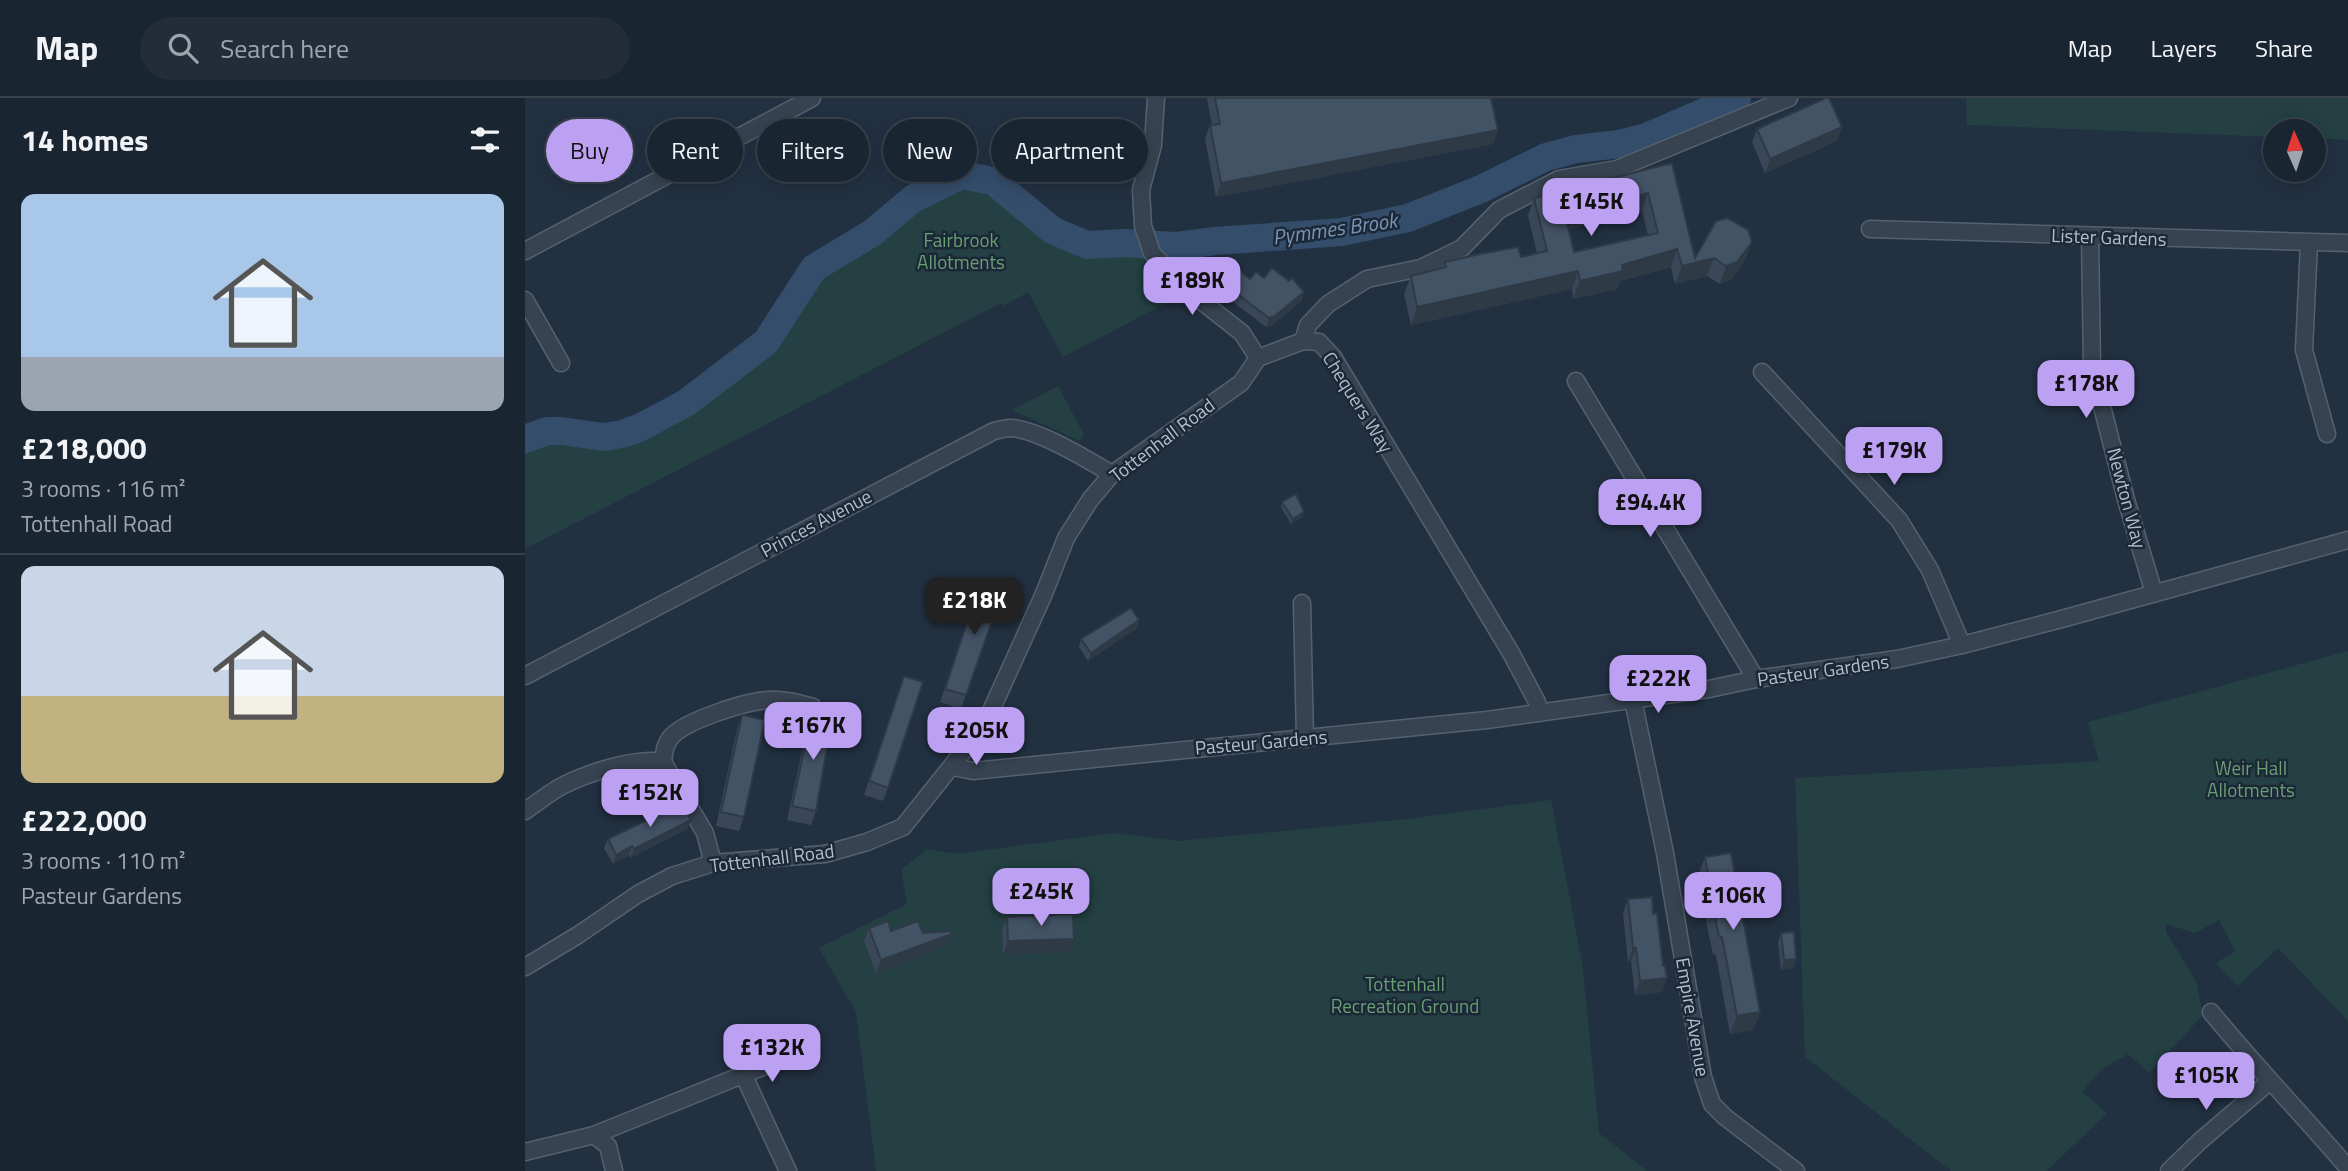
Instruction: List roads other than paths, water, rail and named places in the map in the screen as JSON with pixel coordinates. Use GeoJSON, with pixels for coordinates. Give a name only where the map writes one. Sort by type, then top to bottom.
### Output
{"type":"FeatureCollection","features":[{"type":"Feature","properties":{"kind":"street"},"geometry":{"type":"LineString","coordinates":[[525,251],[812,98]]}},
{"type":"Feature","properties":{"kind":"street"},"geometry":{"type":"LineString","coordinates":[[1156,98],[1153,145],[1141,190],[1143,226],[1152,253],[1191,293],[1242,333],[1258,358]]}},
{"type":"Feature","properties":{"kind":"street"},"geometry":{"type":"LineString","coordinates":[[1303,341],[1308,325],[1328,304],[1367,279],[1421,268],[1462,248],[1499,210],[1559,179],[1617,169],[1789,98]]}},
{"type":"Feature","properties":{"kind":"street","name":"Lister Gardens"},"geometry":{"type":"LineString","coordinates":[[1870,229],[2348,243]]}},
{"type":"Feature","properties":{"kind":"street","name":"Newton Way"},"geometry":{"type":"LineString","coordinates":[[2090,236],[2092,368],[2127,503],[2154,593]]}},
{"type":"Feature","properties":{"kind":"street"},"geometry":{"type":"LineString","coordinates":[[2309,243],[2304,350],[2327,434]]}},
{"type":"Feature","properties":{"kind":"street"},"geometry":{"type":"LineString","coordinates":[[525,300],[561,363]]}},
{"type":"Feature","properties":{"kind":"street","name":"Chequers Way"},"geometry":{"type":"LineString","coordinates":[[1258,358],[1303,341],[1319,342],[1333,357],[1511,653],[1537,702],[1539,713]]}},
{"type":"Feature","properties":{"kind":"street","name":"Tottenhall Road"},"geometry":{"type":"LineString","coordinates":[[525,967],[638,894],[672,876],[713,863],[825,854],[867,842],[903,827],[985,724],[1066,538],[1090,500],[1112,474],[1241,383],[1258,358]]}},
{"type":"Feature","properties":{"kind":"street"},"geometry":{"type":"LineString","coordinates":[[1762,372],[1899,520],[1930,570],[1962,645]]}},
{"type":"Feature","properties":{"kind":"street"},"geometry":{"type":"LineString","coordinates":[[1576,381],[1756,679]]}},
{"type":"Feature","properties":{"kind":"street","name":"Princes Avenue"},"geometry":{"type":"LineString","coordinates":[[525,676],[994,431],[1010,428],[1029,432],[1086,458],[1112,474]]}},
{"type":"Feature","properties":{"kind":"street","name":"Pasteur Gardens"},"geometry":{"type":"LineString","coordinates":[[953,767],[973,771],[1539,713],[1897,659],[1962,645],[2348,540]]}},
{"type":"Feature","properties":{"kind":"street"},"geometry":{"type":"LineString","coordinates":[[1302,603],[1305,739]]}},
{"type":"Feature","properties":{"kind":"street"},"geometry":{"type":"LineString","coordinates":[[664,755],[672,736],[721,710],[768,700],[787,700],[813,707]]}},
{"type":"Feature","properties":{"kind":"street","name":"Empire Avenue"},"geometry":{"type":"LineString","coordinates":[[1633,700],[1665,853],[1703,1077],[1712,1104],[1796,1171]]}},
{"type":"Feature","properties":{"kind":"street"},"geometry":{"type":"LineString","coordinates":[[525,811],[562,786],[594,774],[664,755]]}},
{"type":"Feature","properties":{"kind":"street"},"geometry":{"type":"LineString","coordinates":[[664,755],[705,833],[713,863]]}},
{"type":"Feature","properties":{"kind":"street"},"geometry":{"type":"LineString","coordinates":[[2211,1012],[2269,1082],[2317,1131],[2348,1168]]}},
{"type":"Feature","properties":{"kind":"street"},"geometry":{"type":"LineString","coordinates":[[525,1152],[594,1135],[797,1053]]}},
{"type":"Feature","properties":{"kind":"street"},"geometry":{"type":"LineString","coordinates":[[744,1076],[787,1171]]}},
{"type":"Feature","properties":{"kind":"street"},"geometry":{"type":"LineString","coordinates":[[2169,1171],[2269,1082]]}},
{"type":"Feature","properties":{"kind":"street"},"geometry":{"type":"LineString","coordinates":[[594,1135],[608,1146],[614,1171]]}},
{"type":"Feature","properties":{"kind":"waterway","name":"Pymmes Brook"},"geometry":{"type":"LineString","coordinates":[[525,439],[547,431],[604,437],[622,434],[686,403],[766,342],[814,268],[872,233],[914,198],[962,175],[993,181],[1052,230],[1087,245],[1124,243],[1176,246],[1342,232],[1408,218],[1481,189],[1546,157],[1646,137],[1737,98]]}},
{"type":"Feature","properties":{"kind":"park label","name":"Fairbrook Allotments"},"geometry":{"type":"Point","coordinates":[961,251]}},
{"type":"Feature","properties":{"kind":"park label","name":"Weir Hall Allotments"},"geometry":{"type":"Point","coordinates":[2251,779]}},
{"type":"Feature","properties":{"kind":"park label","name":"Tottenhall Recreation Ground"},"geometry":{"type":"Point","coordinates":[1405,995]}}]}
